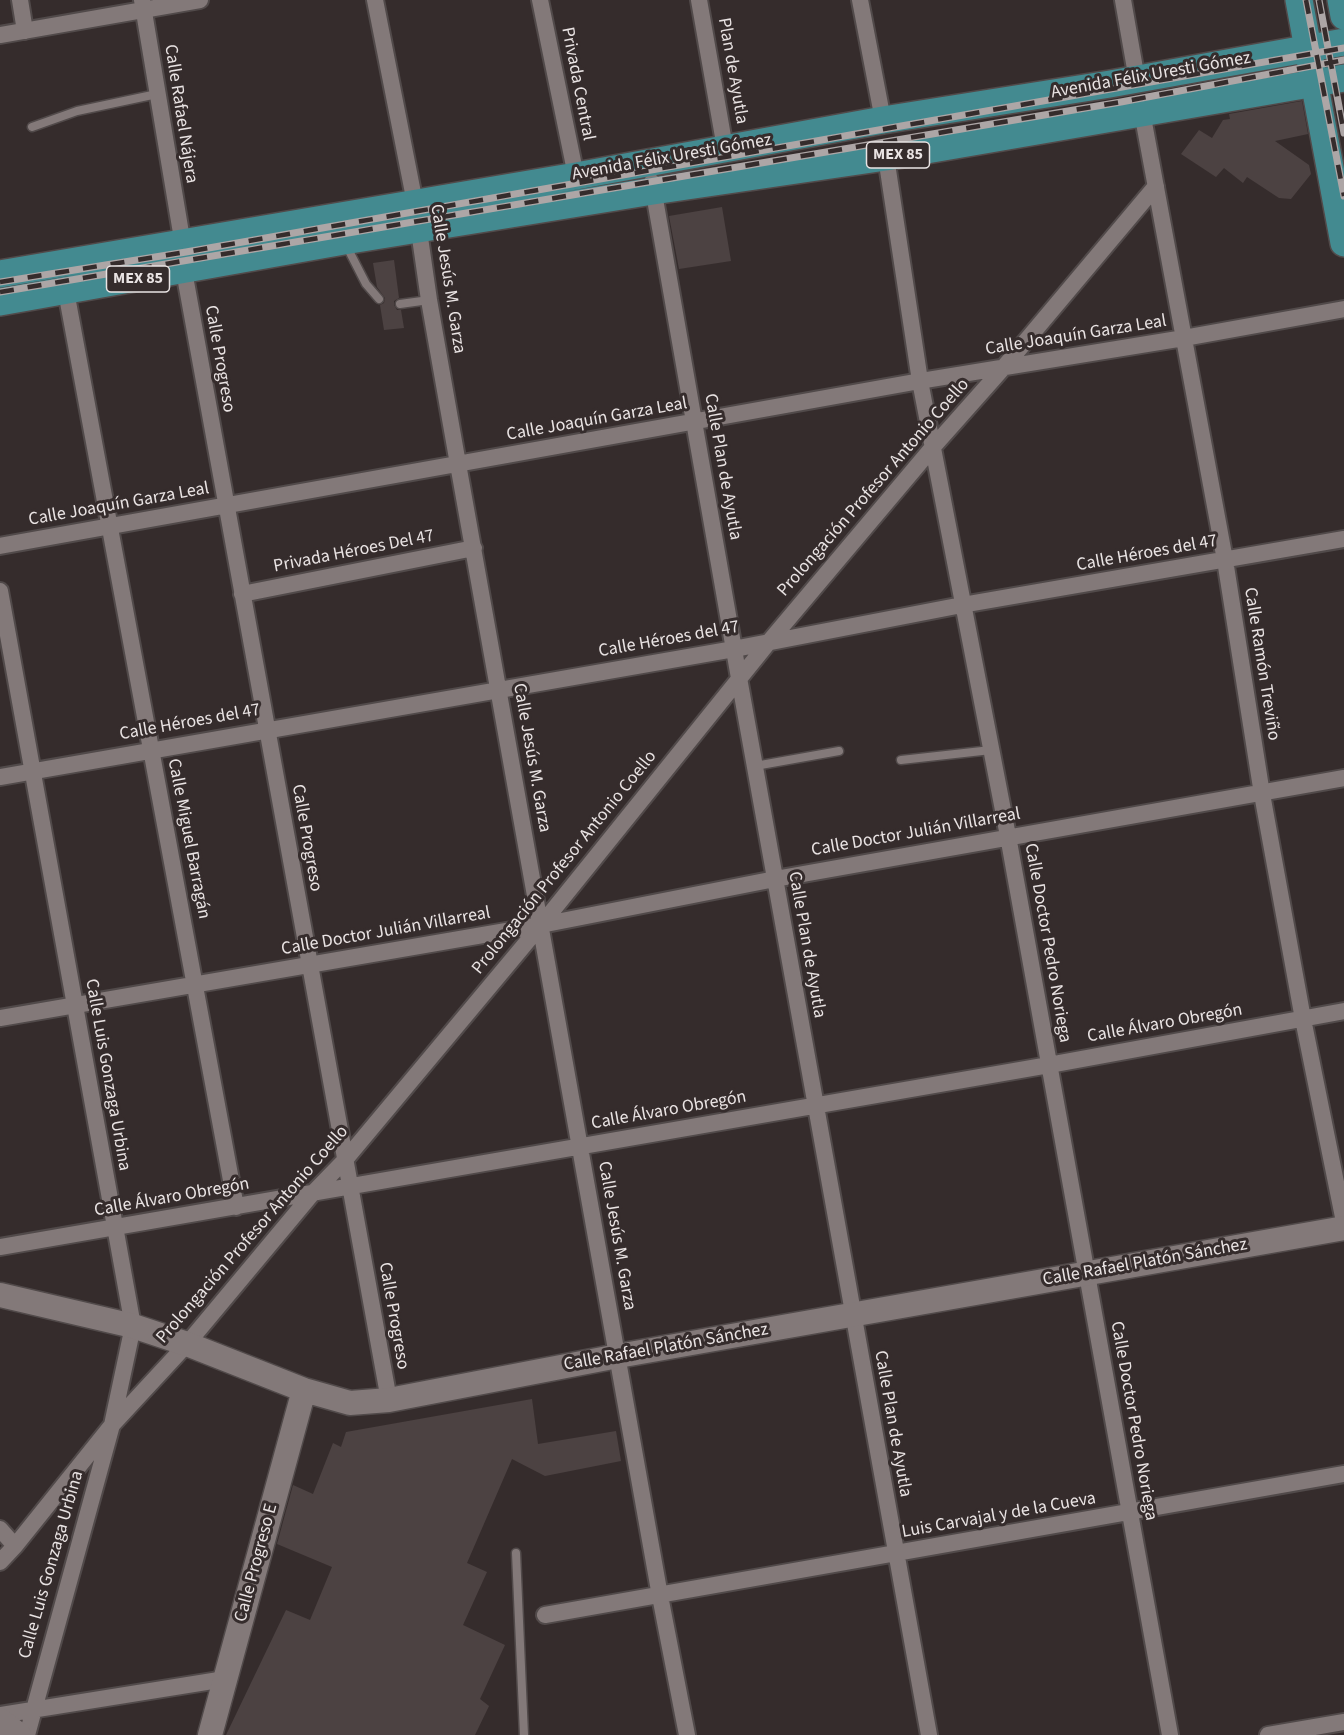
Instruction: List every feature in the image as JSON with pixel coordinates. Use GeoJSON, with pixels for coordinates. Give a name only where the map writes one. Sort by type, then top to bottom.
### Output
{"type":"FeatureCollection","features":[{"type":"Feature","properties":{"kind":"main road"},"geometry":{"type":"LineString","coordinates":[[1299,0],[1344,243]]}},
{"type":"Feature","properties":{"kind":"main road"},"geometry":{"type":"LineString","coordinates":[[1341,0],[1344,16]]}},
{"type":"Feature","properties":{"kind":"main road","name":"Avenida Félix Uresti Gómez"},"geometry":{"type":"LineString","coordinates":[[0,274],[576,176],[883,120],[1137,80],[1344,42]]}},
{"type":"Feature","properties":{"kind":"main road","name":"Avenida Félix Uresti Gómez"},"geometry":{"type":"LineString","coordinates":[[0,302],[653,191],[886,157],[1344,78]]}},
{"type":"Feature","properties":{"kind":"street"},"geometry":{"type":"LineString","coordinates":[[20,0],[25,31]]}},
{"type":"Feature","properties":{"kind":"street"},"geometry":{"type":"LineString","coordinates":[[0,35],[143,5],[200,0]]}},
{"type":"Feature","properties":{"kind":"street","name":"Calle Jesús M. Garza"},"geometry":{"type":"LineString","coordinates":[[375,0],[420,230],[429,300],[458,464],[660,1596],[687,1735]]}},
{"type":"Feature","properties":{"kind":"street","name":"Privada Central"},"geometry":{"type":"LineString","coordinates":[[540,0],[576,176]]}},
{"type":"Feature","properties":{"kind":"street","name":"Plan de Ayutla"},"geometry":{"type":"LineString","coordinates":[[699,0],[725,148]]}},
{"type":"Feature","properties":{"kind":"street"},"geometry":{"type":"LineString","coordinates":[[860,0],[883,120]]}},
{"type":"Feature","properties":{"kind":"street"},"geometry":{"type":"LineString","coordinates":[[1124,0],[1137,80]]}},
{"type":"Feature","properties":{"kind":"street","name":"Calle Rafael Nájera"},"geometry":{"type":"LineString","coordinates":[[143,5],[181,234]]}},
{"type":"Feature","properties":{"kind":"street","name":"Calle Ramón Treviño"},"geometry":{"type":"LineString","coordinates":[[1142,112],[1225,560],[1262,794],[1303,1019],[1344,1222]]}},
{"type":"Feature","properties":{"kind":"street","name":"Calle Doctor Pedro Noriega"},"geometry":{"type":"LineString","coordinates":[[886,157],[920,381],[1008,836],[1170,1735]]}},
{"type":"Feature","properties":{"kind":"street","name":"Calle Plan de Ayutla"},"geometry":{"type":"LineString","coordinates":[[649,162],[754,766],[929,1735]]}},
{"type":"Feature","properties":{"kind":"street","name":"Prolongación Profesor Antonio Coello"},"geometry":{"type":"LineString","coordinates":[[0,1562],[112,1425],[187,1344],[312,1194],[345,1160],[541,925],[768,643],[1156,186]]}},
{"type":"Feature","properties":{"kind":"street"},"geometry":{"type":"LineString","coordinates":[[0,262],[264,220],[286,225]]}},
{"type":"Feature","properties":{"kind":"street"},"geometry":{"type":"LineString","coordinates":[[0,313],[186,282],[236,270],[270,255]]}},
{"type":"Feature","properties":{"kind":"street","name":"Calle Progreso"},"geometry":{"type":"LineString","coordinates":[[186,282],[389,1400]]}},
{"type":"Feature","properties":{"kind":"street","name":"Calle Miguel Barragán"},"geometry":{"type":"LineString","coordinates":[[68,302],[236,1207]]}},
{"type":"Feature","properties":{"kind":"street","name":"Calle Joaquín Garza Leal"},"geometry":{"type":"LineString","coordinates":[[0,546],[920,381],[1184,338],[1344,309]]}},
{"type":"Feature","properties":{"kind":"street","name":"Calle Héroes del 47"},"geometry":{"type":"LineString","coordinates":[[0,777],[768,643],[962,605],[1344,539]]}},
{"type":"Feature","properties":{"kind":"street","name":"Privada Héroes Del 47"},"geometry":{"type":"LineString","coordinates":[[242,594],[474,548]]}},
{"type":"Feature","properties":{"kind":"street","name":"Calle Luis Gonzaga Urbina"},"geometry":{"type":"LineString","coordinates":[[0,591],[133,1326],[112,1425],[32,1709],[27,1735]]}},
{"type":"Feature","properties":{"kind":"street","name":"Calle Doctor Julián Villarreal"},"geometry":{"type":"LineString","coordinates":[[0,1018],[541,925],[1008,836],[1262,794],[1344,778]]}},
{"type":"Feature","properties":{"kind":"street","name":"Calle Álvaro Obregón"},"geometry":{"type":"LineString","coordinates":[[0,1246],[312,1194],[1344,1011]]}},
{"type":"Feature","properties":{"kind":"street","name":"Calle Rafael Platón Sánchez"},"geometry":{"type":"LineString","coordinates":[[0,1295],[133,1326],[187,1344],[304,1390],[350,1403],[389,1400],[618,1356],[1344,1228]]}},
{"type":"Feature","properties":{"kind":"street","name":"Calle Progreso E"},"geometry":{"type":"LineString","coordinates":[[210,1735],[304,1390]]}},
{"type":"Feature","properties":{"kind":"street","name":"Luis Carvajal y de la Cueva"},"geometry":{"type":"LineString","coordinates":[[545,1615],[1344,1474]]}},
{"type":"Feature","properties":{"kind":"street"},"geometry":{"type":"LineString","coordinates":[[0,1529],[15,1546]]}},
{"type":"Feature","properties":{"kind":"street"},"geometry":{"type":"LineString","coordinates":[[0,1715],[225,1679]]}},
{"type":"Feature","properties":{"kind":"street"},"geometry":{"type":"LineString","coordinates":[[0,1720],[19,1735]]}},
{"type":"Feature","properties":{"kind":"street"},"geometry":{"type":"LineString","coordinates":[[1268,1735],[1344,1722]]}},
{"type":"Feature","properties":{"kind":"lane"},"geometry":{"type":"LineString","coordinates":[[32,127],[77,111],[157,94]]}},
{"type":"Feature","properties":{"kind":"lane"},"geometry":{"type":"LineString","coordinates":[[344,242],[366,284],[379,299]]}},
{"type":"Feature","properties":{"kind":"lane"},"geometry":{"type":"LineString","coordinates":[[400,304],[429,300]]}},
{"type":"Feature","properties":{"kind":"lane"},"geometry":{"type":"LineString","coordinates":[[901,760],[991,750]]}},
{"type":"Feature","properties":{"kind":"lane"},"geometry":{"type":"LineString","coordinates":[[754,766],[839,751]]}},
{"type":"Feature","properties":{"kind":"lane"},"geometry":{"type":"LineString","coordinates":[[516,1552],[524,1735]]}},
{"type":"Feature","properties":{"kind":"building"},"geometry":{"type":"Polygon","coordinates":[[[1302,101],[1308,134],[1275,141],[1309,165],[1311,174],[1291,199],[1279,198],[1247,177],[1243,183],[1224,168],[1216,177],[1181,154],[1199,130],[1212,138],[1223,120],[1230,119],[1229,114],[1302,101]]]}},
{"type":"Feature","properties":{"kind":"building"},"geometry":{"type":"Polygon","coordinates":[[[722,207],[731,261],[679,269],[669,216],[722,207]]]}},
{"type":"Feature","properties":{"kind":"building"},"geometry":{"type":"Polygon","coordinates":[[[394,260],[399,298],[394,301],[394,305],[397,310],[401,310],[404,328],[384,330],[380,305],[384,303],[385,298],[377,287],[373,263],[394,260]]]}},
{"type":"Feature","properties":{"kind":"building"},"geometry":{"type":"Polygon","coordinates":[[[532,1399],[538,1444],[616,1431],[621,1461],[545,1476],[512,1459],[467,1563],[487,1572],[463,1625],[505,1645],[480,1699],[489,1706],[475,1735],[226,1735],[286,1610],[310,1620],[332,1567],[277,1544],[293,1485],[313,1494],[333,1443],[341,1447],[346,1432],[532,1399]]]}},
{"type":"Feature","properties":{"kind":"railway"},"geometry":{"type":"LineString","coordinates":[[1306,0],[1344,196]]}},
{"type":"Feature","properties":{"kind":"railway"},"geometry":{"type":"LineString","coordinates":[[1319,0],[1344,133]]}},
{"type":"Feature","properties":{"kind":"railway"},"geometry":{"type":"LineString","coordinates":[[0,282],[186,252],[1344,48]]}},
{"type":"Feature","properties":{"kind":"railway"},"geometry":{"type":"LineString","coordinates":[[0,292],[1121,102],[1344,60]]}}]}
